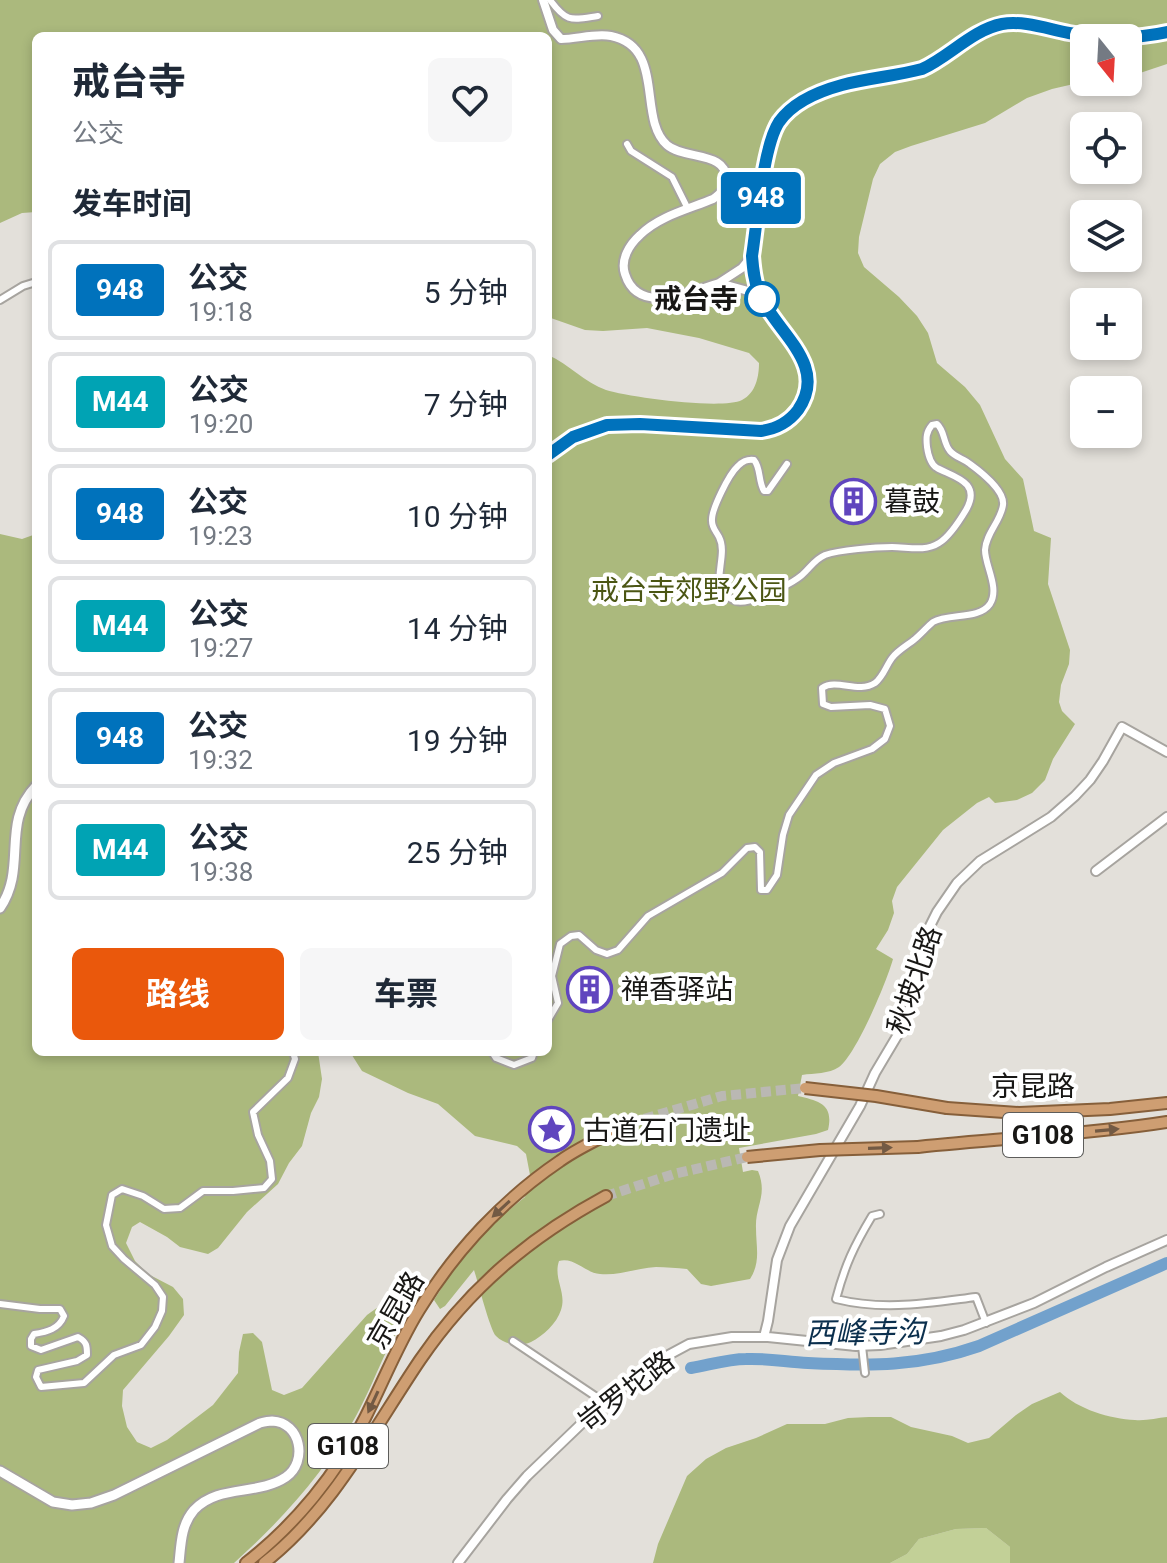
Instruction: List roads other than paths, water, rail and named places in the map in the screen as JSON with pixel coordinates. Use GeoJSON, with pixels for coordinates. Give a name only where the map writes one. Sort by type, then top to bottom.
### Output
{"type":"FeatureCollection","features":[{"type":"Feature","properties":{"kind":"highway","name":"京昆路"},"geometry":{"type":"LineString","coordinates":[[805,1088],[947,1108],[1019,1113],[1167,1103]]}},
{"type":"Feature","properties":{"kind":"highway","name":"京昆路"},"geometry":{"type":"LineString","coordinates":[[747,1157],[820,1150],[918,1147],[1117,1130],[1167,1122]]}},
{"type":"Feature","properties":{"kind":"highway","name":"京昆路"},"geometry":{"type":"LineString","coordinates":[[246,1563],[264,1549],[324,1485],[364,1421],[420,1307],[459,1253],[500,1208],[561,1160],[630,1123]]}},
{"type":"Feature","properties":{"kind":"highway","name":"京昆路"},"geometry":{"type":"LineString","coordinates":[[264,1563],[307,1523],[339,1486],[421,1358],[457,1311],[517,1253],[606,1196]]}},
{"type":"Feature","properties":{"kind":"highway"},"geometry":{"type":"LineString","coordinates":[[275,1563],[300,1538],[307,1523]]}},
{"type":"Feature","properties":{"kind":"main road"},"geometry":{"type":"LineString","coordinates":[[552,452],[573,437],[607,425],[761,431],[781,425],[798,409],[807,389],[805,366],[759,294],[752,256],[774,132],[786,114],[804,101],[839,86],[922,69],[981,33],[1002,24],[1021,24],[1096,36],[1142,36],[1167,32]]}},
{"type":"Feature","properties":{"kind":"main road"},"geometry":{"type":"LineString","coordinates":[[0,908],[14,877],[16,822],[22,803],[32,791]]}},
{"type":"Feature","properties":{"kind":"main road"},"geometry":{"type":"LineString","coordinates":[[0,1471],[53,1502],[82,1505],[114,1495],[260,1423],[274,1421],[285,1425],[294,1433],[299,1444],[299,1457],[294,1469],[275,1482],[222,1494],[202,1503],[191,1513],[185,1526],[179,1563]]}},
{"type":"Feature","properties":{"kind":"street"},"geometry":{"type":"LineString","coordinates":[[543,0],[553,30],[561,39],[609,36],[635,51],[645,70],[656,128],[666,144],[681,153],[715,160],[725,172],[726,184],[720,194],[658,221],[640,234],[627,252],[623,267],[631,286],[646,297],[673,297],[719,283],[742,268],[752,256]]}},
{"type":"Feature","properties":{"kind":"street"},"geometry":{"type":"LineString","coordinates":[[550,0],[564,16],[576,19],[598,16]]}},
{"type":"Feature","properties":{"kind":"street"},"geometry":{"type":"LineString","coordinates":[[627,144],[631,151],[672,177],[688,209]]}},
{"type":"Feature","properties":{"kind":"street"},"geometry":{"type":"LineString","coordinates":[[0,300],[32,283]]}},
{"type":"Feature","properties":{"kind":"street"},"geometry":{"type":"LineString","coordinates":[[719,283],[759,294]]}},
{"type":"Feature","properties":{"kind":"street"},"geometry":{"type":"LineString","coordinates":[[552,1013],[558,1003],[552,976],[560,944],[571,936],[579,935],[596,950],[607,954],[618,950],[648,916],[722,873],[747,848],[755,847],[760,852],[761,890],[767,890],[777,875],[789,815],[816,775],[834,763],[872,749],[885,739],[890,726],[885,709],[870,705],[831,707],[823,704],[822,688],[830,684],[854,687],[875,683],[891,659],[932,623],[982,611],[993,596],[985,552],[1004,502],[995,486],[970,463],[949,450],[937,424],[927,431],[928,455],[937,468],[961,478],[970,496],[965,512],[942,542],[921,549],[888,547],[830,553],[819,558],[799,577],[760,597],[747,602],[734,601],[719,584],[723,553],[722,544],[713,528],[713,512],[733,471],[748,459],[757,463],[759,482],[764,491],[768,491],[787,464]]}},
{"type":"Feature","properties":{"kind":"street","name":"秋坡北路"},"geometry":{"type":"LineString","coordinates":[[764,1337],[777,1260],[790,1226],[900,1031],[912,1003],[923,940],[947,897],[966,872],[980,861],[1062,808],[1090,780],[1122,727],[1167,752]]}},
{"type":"Feature","properties":{"kind":"street"},"geometry":{"type":"LineString","coordinates":[[1096,871],[1167,817]]}},
{"type":"Feature","properties":{"kind":"street"},"geometry":{"type":"LineString","coordinates":[[0,1304],[60,1309],[64,1316],[61,1324],[34,1334],[31,1346],[41,1350],[78,1337],[87,1345],[87,1355],[77,1361],[38,1370],[36,1377],[41,1387],[84,1383],[114,1355],[141,1345],[155,1327],[162,1311],[163,1297],[155,1285],[112,1246],[106,1225],[112,1195],[122,1189],[143,1196],[164,1209],[180,1208],[203,1191],[264,1188],[272,1179],[270,1161],[258,1135],[253,1112],[288,1078],[294,1056]]}},
{"type":"Feature","properties":{"kind":"street"},"geometry":{"type":"LineString","coordinates":[[495,1056],[514,1065],[533,1056]]}},
{"type":"Feature","properties":{"kind":"street"},"geometry":{"type":"LineString","coordinates":[[880,1214],[872,1216],[853,1248],[836,1299],[859,1305],[902,1305],[976,1297],[986,1323]]}},
{"type":"Feature","properties":{"kind":"street","name":"岢罗坨路"},"geometry":{"type":"LineString","coordinates":[[458,1563],[527,1476],[604,1402],[648,1366],[689,1344],[732,1337],[764,1337],[862,1346],[941,1336],[986,1323],[1034,1303],[1167,1240]]}},
{"type":"Feature","properties":{"kind":"street"},"geometry":{"type":"LineString","coordinates":[[513,1341],[604,1402]]}},
{"type":"Feature","properties":{"kind":"street"},"geometry":{"type":"LineString","coordinates":[[862,1346],[864,1371]]}},
{"type":"Feature","properties":{"kind":"waterway","name":"西峰寺沟"},"geometry":{"type":"LineString","coordinates":[[691,1368],[739,1359],[874,1364],[936,1358],[979,1346],[1167,1263]]}},
{"type":"Feature","properties":{"kind":"tunnel"},"geometry":{"type":"LineString","coordinates":[[630,1123],[722,1096],[805,1088]]}},
{"type":"Feature","properties":{"kind":"tunnel"},"geometry":{"type":"LineString","coordinates":[[606,1196],[674,1174],[747,1157]]}},
{"type":"Feature","properties":{"kind":"place","name":"戒台寺"},"geometry":{"type":"Point","coordinates":[762,299]}},
{"type":"Feature","properties":{"kind":"place","name":"暮鼓"},"geometry":{"type":"Point","coordinates":[853,501]}},
{"type":"Feature","properties":{"kind":"place","name":"禅香驿站"},"geometry":{"type":"Point","coordinates":[590,989]}},
{"type":"Feature","properties":{"kind":"place","name":"古道石门遗址"},"geometry":{"type":"Point","coordinates":[552,1130]}},
{"type":"Feature","properties":{"kind":"park label","name":"戒台寺郊野公园"},"geometry":{"type":"Point","coordinates":[689,590]}}]}
